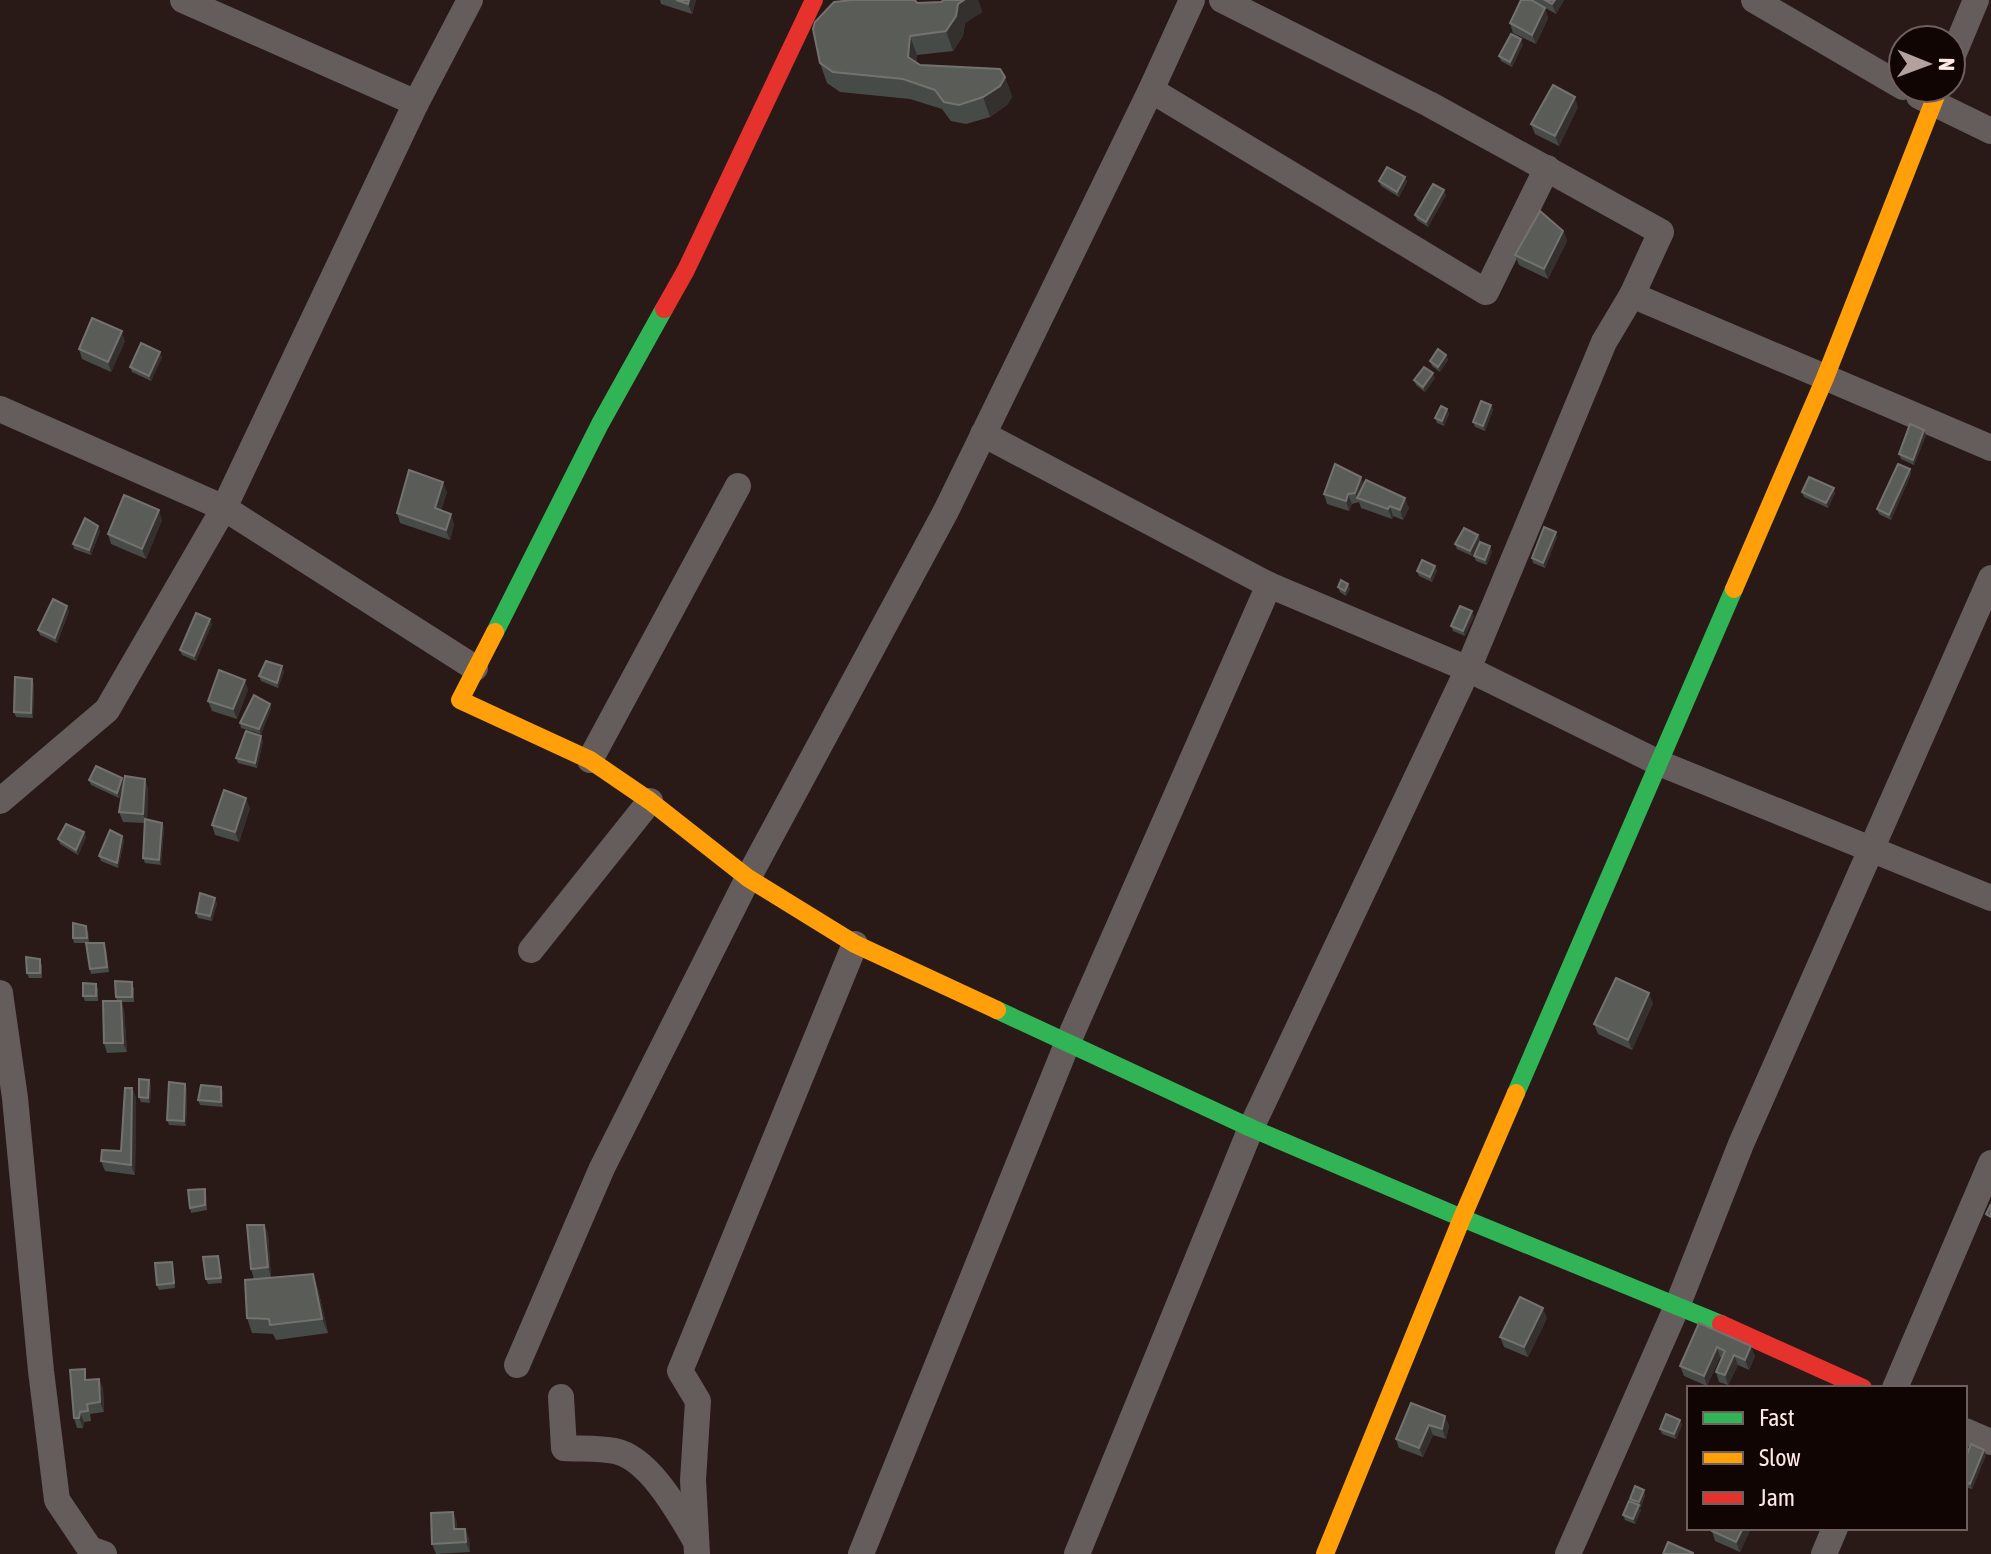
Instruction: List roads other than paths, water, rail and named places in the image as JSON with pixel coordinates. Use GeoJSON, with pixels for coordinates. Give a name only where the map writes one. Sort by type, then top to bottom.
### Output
{"type":"FeatureCollection","features":[{"type":"Feature","properties":{"kind":"street"},"geometry":{"type":"LineString","coordinates":[[185,0],[416,103]]}},
{"type":"Feature","properties":{"kind":"street"},"geometry":{"type":"LineString","coordinates":[[0,801],[107,710],[224,508],[416,103],[470,0]]}},
{"type":"Feature","properties":{"kind":"street"},"geometry":{"type":"LineString","coordinates":[[814,0],[686,270],[600,424],[460,700],[590,760],[650,801],[748,878],[855,944],[1251,1128],[1462,1218],[1678,1304],[1859,1386]]}},
{"type":"Feature","properties":{"kind":"street"},"geometry":{"type":"LineString","coordinates":[[517,1365],[602,1168],[748,878],[924,553],[1192,0]]}},
{"type":"Feature","properties":{"kind":"street"},"geometry":{"type":"LineString","coordinates":[[1077,1554],[1251,1128],[1468,669],[1604,342],[1632,295],[1661,232],[1429,104],[1222,0]]}},
{"type":"Feature","properties":{"kind":"street"},"geometry":{"type":"LineString","coordinates":[[1754,0],[1887,77]]}},
{"type":"Feature","properties":{"kind":"street"},"geometry":{"type":"LineString","coordinates":[[1966,24],[1976,0]]}},
{"type":"Feature","properties":{"kind":"street"},"geometry":{"type":"LineString","coordinates":[[1151,90],[1486,292],[1547,168]]}},
{"type":"Feature","properties":{"kind":"street"},"geometry":{"type":"LineString","coordinates":[[1325,1554],[1462,1218],[1825,378],[1933,104]]}},
{"type":"Feature","properties":{"kind":"street"},"geometry":{"type":"LineString","coordinates":[[1949,104],[1991,131]]}},
{"type":"Feature","properties":{"kind":"street"},"geometry":{"type":"LineString","coordinates":[[1632,295],[1991,448]]}},
{"type":"Feature","properties":{"kind":"street"},"geometry":{"type":"LineString","coordinates":[[0,409],[224,508],[475,668]]}},
{"type":"Feature","properties":{"kind":"street"},"geometry":{"type":"LineString","coordinates":[[983,434],[1269,585],[1468,669],[1659,763],[1991,898]]}},
{"type":"Feature","properties":{"kind":"street"},"geometry":{"type":"LineString","coordinates":[[590,760],[738,486]]}},
{"type":"Feature","properties":{"kind":"street"},"geometry":{"type":"LineString","coordinates":[[1568,1554],[1678,1304],[1741,1144],[1991,578]]}},
{"type":"Feature","properties":{"kind":"street"},"geometry":{"type":"LineString","coordinates":[[861,1554],[1067,1044],[1269,585]]}},
{"type":"Feature","properties":{"kind":"street"},"geometry":{"type":"LineString","coordinates":[[531,950],[650,801]]}},
{"type":"Feature","properties":{"kind":"street"},"geometry":{"type":"LineString","coordinates":[[696,1548],[693,1480],[698,1401],[680,1371],[855,944]]}},
{"type":"Feature","properties":{"kind":"street"},"geometry":{"type":"LineString","coordinates":[[0,993],[15,1098],[39,1356],[57,1500],[90,1549],[104,1554]]}},
{"type":"Feature","properties":{"kind":"street"},"geometry":{"type":"LineString","coordinates":[[1896,1386],[1991,1163]]}},
{"type":"Feature","properties":{"kind":"street"},"geometry":{"type":"LineString","coordinates":[[561,1397],[564,1448],[618,1451],[647,1471],[668,1494],[696,1548]]}},
{"type":"Feature","properties":{"kind":"street"},"geometry":{"type":"LineString","coordinates":[[1967,1432],[1991,1442]]}},
{"type":"Feature","properties":{"kind":"street"},"geometry":{"type":"LineString","coordinates":[[1824,1554],[1834,1530]]}}]}
